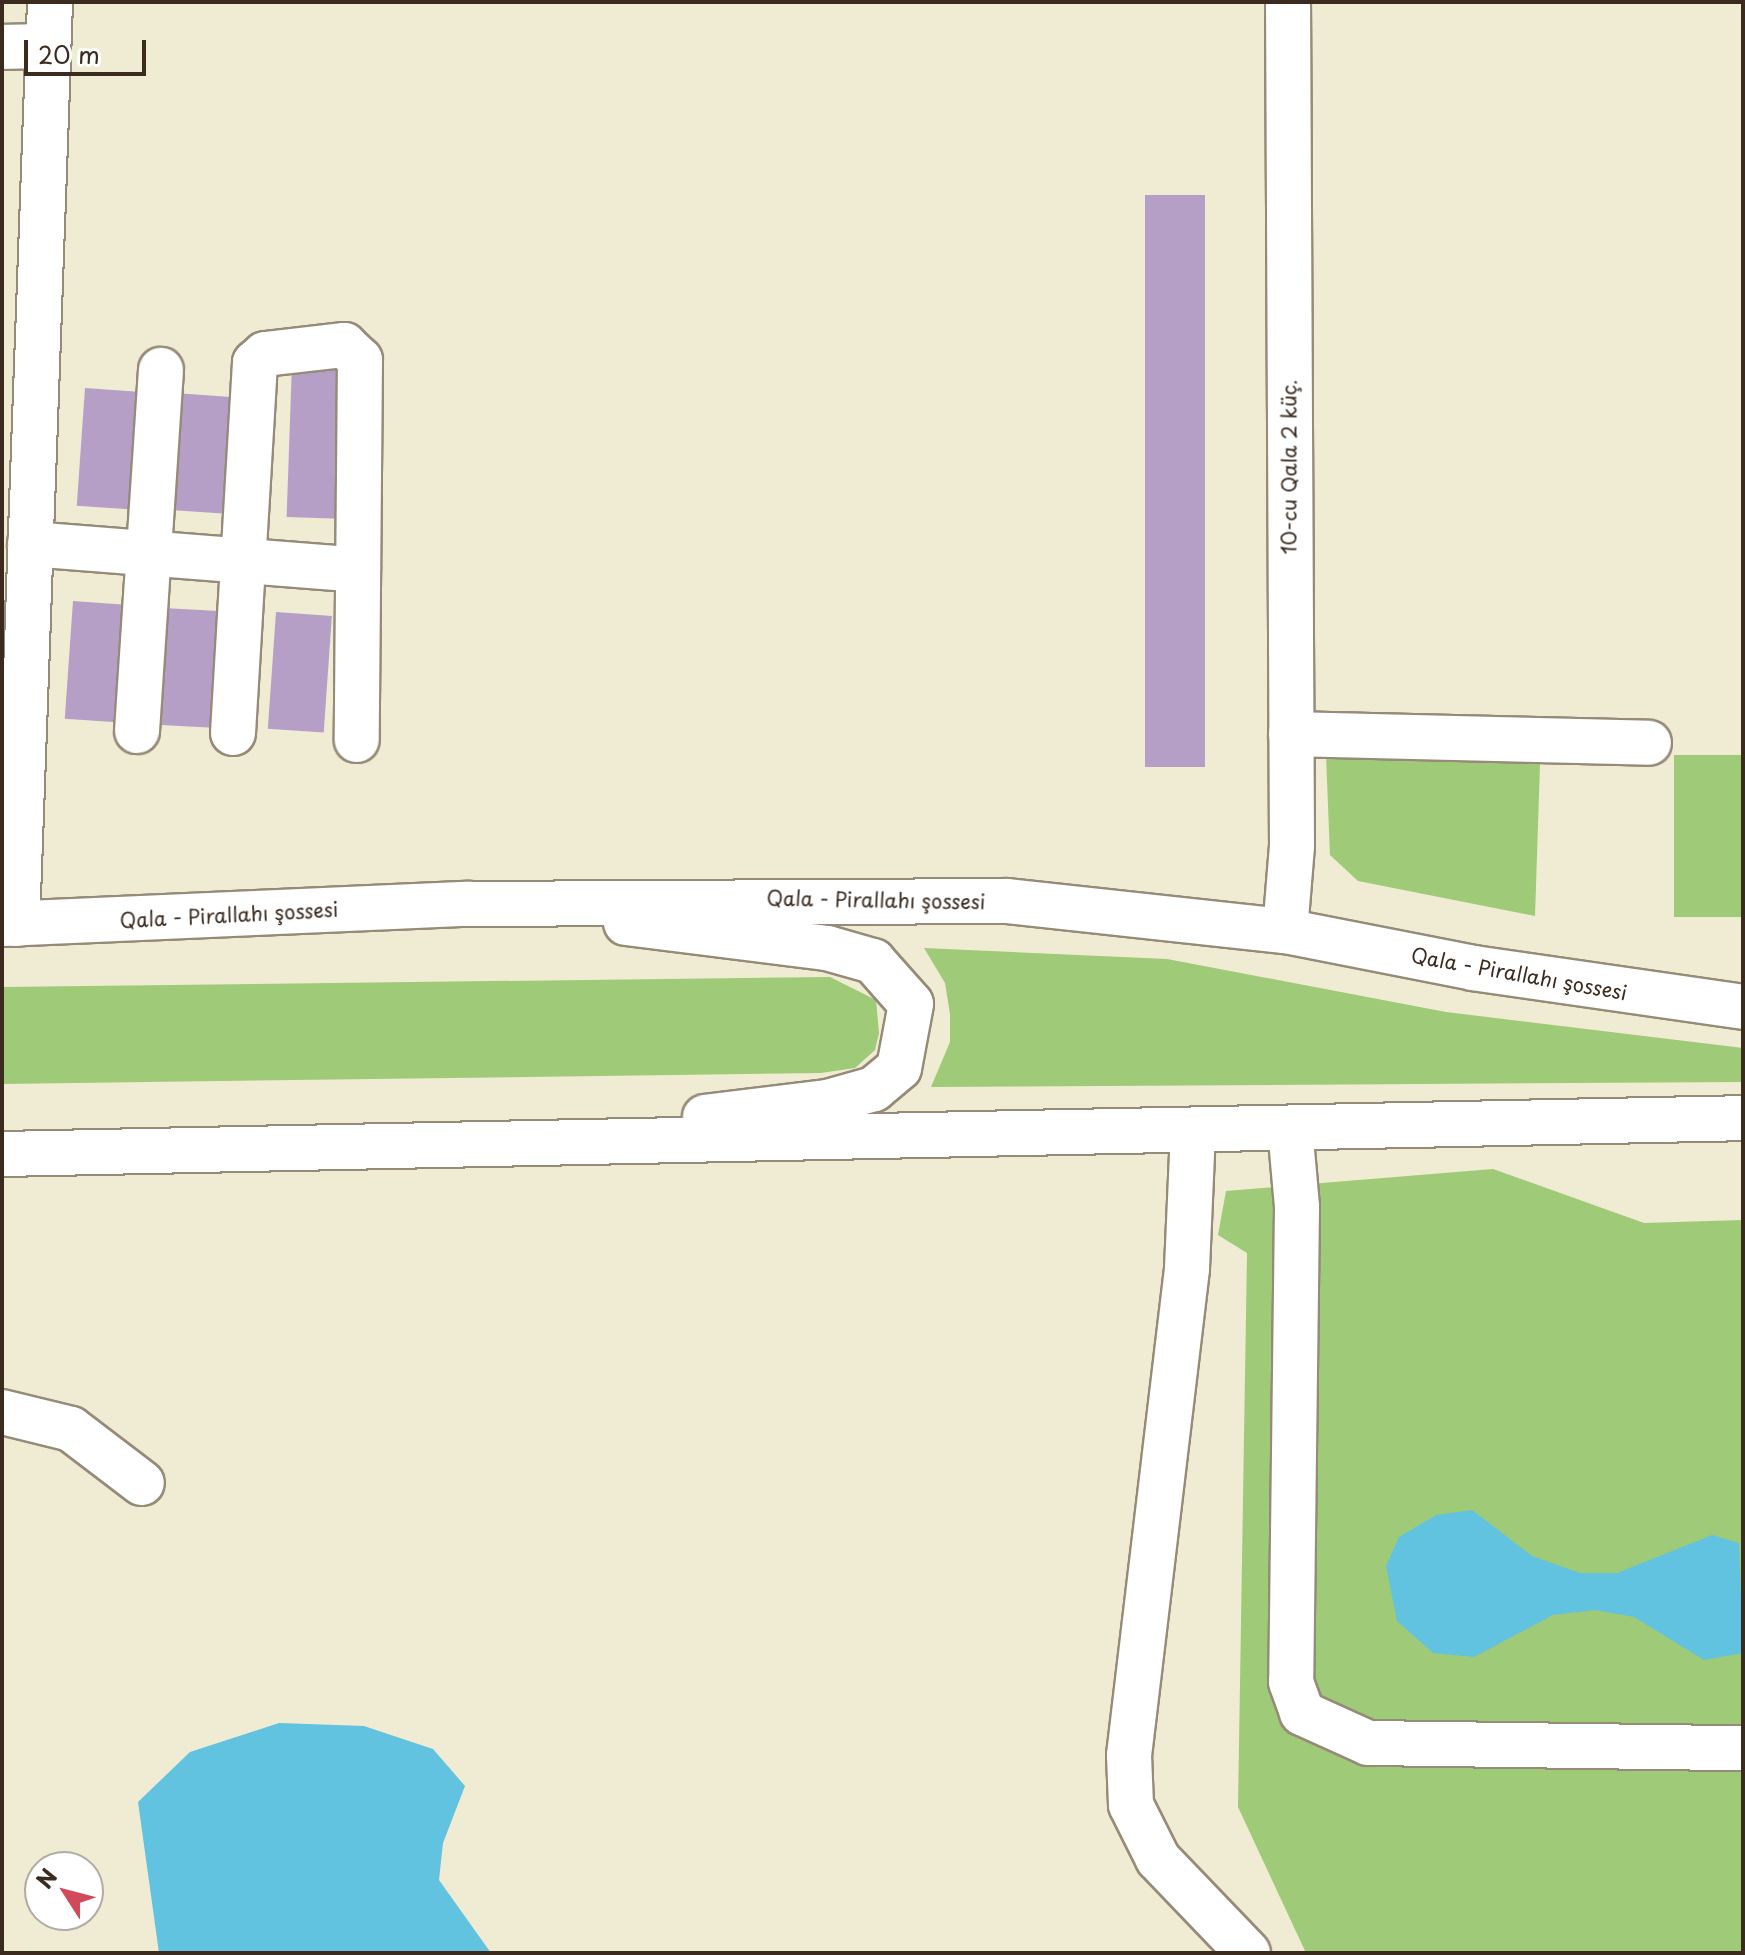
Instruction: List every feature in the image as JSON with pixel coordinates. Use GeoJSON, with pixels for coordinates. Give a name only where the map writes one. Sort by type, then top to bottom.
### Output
{"type":"FeatureCollection","features":[{"type":"Feature","properties":{"kind":"main road"},"geometry":{"type":"LineString","coordinates":[[10,924],[30,544],[50,2]]}},
{"type":"Feature","properties":{"kind":"main road","name":"10-cu Qala 2 küç."},"geometry":{"type":"LineString","coordinates":[[1285,931],[1291,734],[1288,2]]}},
{"type":"Feature","properties":{"kind":"main road"},"geometry":{"type":"LineString","coordinates":[[2,47],[47,46]]}},
{"type":"Feature","properties":{"kind":"main road"},"geometry":{"type":"LineString","coordinates":[[233,733],[255,363],[265,354],[344,345],[360,360],[357,740]]}},
{"type":"Feature","properties":{"kind":"main road"},"geometry":{"type":"LineString","coordinates":[[137,731],[146,553],[161,370]]}},
{"type":"Feature","properties":{"kind":"main road"},"geometry":{"type":"LineString","coordinates":[[30,544],[358,570]]}},
{"type":"Feature","properties":{"kind":"main road"},"geometry":{"type":"LineString","coordinates":[[1291,734],[1649,743]]}},
{"type":"Feature","properties":{"kind":"main road","name":"Qala - Pirallahı şossesi"},"geometry":{"type":"LineString","coordinates":[[10,924],[468,904],[1007,901],[1285,931],[1473,968],[1743,1007]]}},
{"type":"Feature","properties":{"kind":"main road"},"geometry":{"type":"LineString","coordinates":[[448,1147],[827,1102],[874,1089],[899,1068],[910,1039],[911,1004],[873,961],[827,948],[468,904]]}},
{"type":"Feature","properties":{"kind":"main road"},"geometry":{"type":"LineString","coordinates":[[2,1154],[1743,1118]]}},
{"type":"Feature","properties":{"kind":"main road"},"geometry":{"type":"LineString","coordinates":[[1290,1128],[1297,1207],[1291,1682],[1302,1713],[1368,1743],[1743,1748]]}},
{"type":"Feature","properties":{"kind":"main road"},"geometry":{"type":"LineString","coordinates":[[1193,1131],[1187,1269],[1129,1755],[1131,1805],[1158,1859],[1248,1953]]}},
{"type":"Feature","properties":{"kind":"main road"},"geometry":{"type":"LineString","coordinates":[[2,1412],[71,1429],[142,1483]]}},
{"type":"Feature","properties":{"kind":"green space"},"geometry":{"type":"Polygon","coordinates":[[[1326,755],[1540,764],[1535,916],[1358,881],[1330,855],[1326,755]]]}},
{"type":"Feature","properties":{"kind":"green space"},"geometry":{"type":"Polygon","coordinates":[[[1674,755],[1743,755],[1743,917],[1674,917],[1674,755]]]}},
{"type":"Feature","properties":{"kind":"green space"},"geometry":{"type":"Polygon","coordinates":[[[924,948],[1167,959],[1446,1012],[1743,1048],[1743,1082],[931,1087],[950,1042],[950,1014],[945,983],[924,948]]]}},
{"type":"Feature","properties":{"kind":"green space"},"geometry":{"type":"Polygon","coordinates":[[[830,977],[876,1000],[879,1033],[875,1050],[855,1068],[821,1073],[2,1084],[2,987],[830,977]]]}},
{"type":"Feature","properties":{"kind":"green space"},"geometry":{"type":"Polygon","coordinates":[[[1493,1169],[1644,1223],[1743,1220],[1743,1953],[1306,1953],[1238,1807],[1247,1253],[1218,1235],[1226,1191],[1493,1169]]]}},
{"type":"Feature","properties":{"kind":"water"},"geometry":{"type":"Polygon","coordinates":[[[1472,1510],[1532,1556],[1580,1573],[1617,1573],[1712,1535],[1739,1543],[1743,1653],[1704,1660],[1634,1617],[1595,1610],[1553,1615],[1474,1657],[1433,1653],[1397,1621],[1386,1566],[1399,1537],[1436,1515],[1472,1510]]]}},
{"type":"Feature","properties":{"kind":"water"},"geometry":{"type":"Polygon","coordinates":[[[279,1723],[364,1726],[433,1749],[465,1786],[443,1843],[439,1880],[491,1953],[159,1953],[138,1802],[190,1752],[279,1723]]]}},
{"type":"Feature","properties":{"kind":"building"},"geometry":{"type":"Polygon","coordinates":[[[1145,195],[1205,195],[1205,767],[1145,767],[1145,195]]]}},
{"type":"Feature","properties":{"kind":"building"},"geometry":{"type":"Polygon","coordinates":[[[292,363],[345,365],[340,519],[287,517],[292,363]]]}},
{"type":"Feature","properties":{"kind":"building"},"geometry":{"type":"Polygon","coordinates":[[[85,388],[141,392],[133,510],[77,506],[85,388]]]}},
{"type":"Feature","properties":{"kind":"building"},"geometry":{"type":"Polygon","coordinates":[[[175,393],[231,397],[223,514],[167,510],[175,393]]]}},
{"type":"Feature","properties":{"kind":"building"},"geometry":{"type":"Polygon","coordinates":[[[73,601],[129,605],[121,723],[65,719],[73,601]]]}},
{"type":"Feature","properties":{"kind":"building"},"geometry":{"type":"Polygon","coordinates":[[[163,608],[219,611],[213,728],[157,725],[163,608]]]}},
{"type":"Feature","properties":{"kind":"building"},"geometry":{"type":"Polygon","coordinates":[[[276,612],[332,616],[324,733],[268,729],[276,612]]]}}]}
